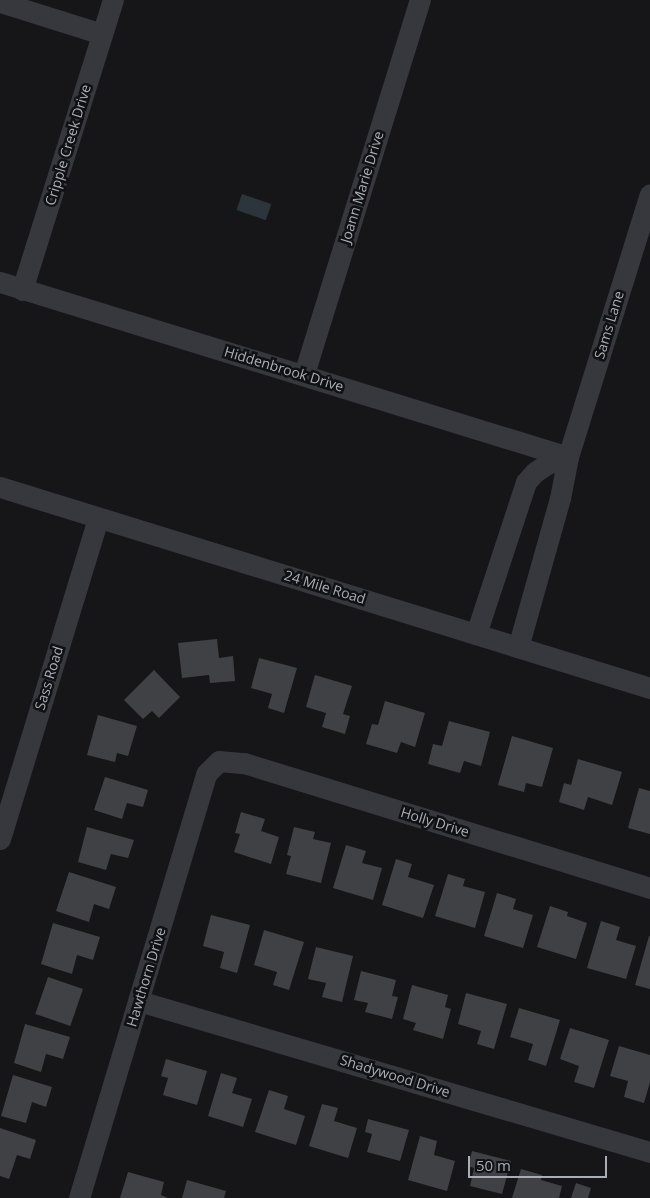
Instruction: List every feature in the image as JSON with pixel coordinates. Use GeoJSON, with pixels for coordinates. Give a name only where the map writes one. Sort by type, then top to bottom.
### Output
{"type":"FeatureCollection","features":[{"type":"Feature","properties":{"kind":"street","name":"Cripple Creek Drive"},"geometry":{"type":"LineString","coordinates":[[22,290],[114,0]]}},
{"type":"Feature","properties":{"kind":"street","name":"Joann Marie Drive"},"geometry":{"type":"LineString","coordinates":[[304,374],[420,0]]}},
{"type":"Feature","properties":{"kind":"street"},"geometry":{"type":"LineString","coordinates":[[0,2],[102,34]]}},
{"type":"Feature","properties":{"kind":"street","name":"Sams Lane"},"geometry":{"type":"LineString","coordinates":[[518,647],[560,498],[568,456],[650,194]]}},
{"type":"Feature","properties":{"kind":"street","name":"Hiddenbrook Drive"},"geometry":{"type":"LineString","coordinates":[[0,282],[568,456]]}},
{"type":"Feature","properties":{"kind":"street"},"geometry":{"type":"LineString","coordinates":[[476,634],[526,482],[535,472],[568,456]]}},
{"type":"Feature","properties":{"kind":"street","name":"24 Mile Road"},"geometry":{"type":"LineString","coordinates":[[0,487],[650,688]]}},
{"type":"Feature","properties":{"kind":"street","name":"Sass Road"},"geometry":{"type":"LineString","coordinates":[[0,839],[98,518]]}},
{"type":"Feature","properties":{"kind":"street","name":"Holly Drive"},"geometry":{"type":"LineString","coordinates":[[219,762],[244,763],[650,888]]}},
{"type":"Feature","properties":{"kind":"street","name":"Hawthorn Drive"},"geometry":{"type":"LineString","coordinates":[[79,1198],[206,774],[213,765],[219,762]]}},
{"type":"Feature","properties":{"kind":"street","name":"Shadywood Drive"},"geometry":{"type":"LineString","coordinates":[[139,1001],[650,1152]]}},
{"type":"Feature","properties":{"kind":"shaded area"},"geometry":{"type":"Polygon","coordinates":[[[242,194],[271,204],[266,220],[236,210],[242,194]]]}},
{"type":"Feature","properties":{"kind":"building"},"geometry":{"type":"Polygon","coordinates":[[[217,639],[219,658],[233,656],[235,681],[210,683],[209,675],[182,678],[178,643],[217,639]]]}},
{"type":"Feature","properties":{"kind":"building"},"geometry":{"type":"Polygon","coordinates":[[[259,658],[297,668],[284,713],[268,708],[272,694],[251,688],[259,658]]]}},
{"type":"Feature","properties":{"kind":"building"},"geometry":{"type":"Polygon","coordinates":[[[154,670],[180,697],[159,718],[152,711],[143,719],[124,700],[154,670]]]}},
{"type":"Feature","properties":{"kind":"building"},"geometry":{"type":"Polygon","coordinates":[[[315,675],[352,686],[343,714],[350,716],[345,734],[322,727],[326,713],[306,707],[315,675]]]}},
{"type":"Feature","properties":{"kind":"building"},"geometry":{"type":"Polygon","coordinates":[[[385,701],[425,713],[415,747],[401,742],[397,753],[366,744],[372,724],[378,725],[385,701]]]}},
{"type":"Feature","properties":{"kind":"building"},"geometry":{"type":"Polygon","coordinates":[[[98,715],[137,726],[128,756],[117,753],[115,762],[87,755],[98,715]]]}},
{"type":"Feature","properties":{"kind":"building"},"geometry":{"type":"Polygon","coordinates":[[[449,721],[490,732],[481,766],[464,761],[460,773],[428,764],[433,744],[442,746],[449,721]]]}},
{"type":"Feature","properties":{"kind":"building"},"geometry":{"type":"Polygon","coordinates":[[[512,736],[553,748],[542,787],[526,783],[524,792],[498,785],[512,736]]]}},
{"type":"Feature","properties":{"kind":"building"},"geometry":{"type":"Polygon","coordinates":[[[578,759],[622,772],[612,805],[588,797],[584,810],[559,802],[564,783],[571,785],[578,759]]]}},
{"type":"Feature","properties":{"kind":"building"},"geometry":{"type":"Polygon","coordinates":[[[105,777],[148,790],[143,807],[127,803],[122,819],[94,810],[105,777]]]}},
{"type":"Feature","properties":{"kind":"building"},"geometry":{"type":"Polygon","coordinates":[[[639,788],[650,791],[650,834],[628,828],[639,788]]]}},
{"type":"Feature","properties":{"kind":"building"},"geometry":{"type":"Polygon","coordinates":[[[241,812],[265,819],[261,831],[279,837],[271,864],[234,852],[240,834],[235,833],[241,812]]]}},
{"type":"Feature","properties":{"kind":"building"},"geometry":{"type":"Polygon","coordinates":[[[87,827],[134,840],[128,858],[111,854],[106,870],[78,862],[87,827]]]}},
{"type":"Feature","properties":{"kind":"building"},"geometry":{"type":"Polygon","coordinates":[[[294,827],[315,832],[313,839],[331,843],[321,883],[286,874],[291,856],[287,855],[294,827]]]}},
{"type":"Feature","properties":{"kind":"building"},"geometry":{"type":"Polygon","coordinates":[[[346,845],[366,851],[362,863],[382,868],[373,900],[333,888],[346,845]]]}},
{"type":"Feature","properties":{"kind":"building"},"geometry":{"type":"Polygon","coordinates":[[[396,859],[412,864],[408,877],[434,885],[423,918],[382,905],[396,859]]]}},
{"type":"Feature","properties":{"kind":"building"},"geometry":{"type":"Polygon","coordinates":[[[69,872],[116,887],[109,909],[94,904],[89,922],[56,911],[69,872]]]}},
{"type":"Feature","properties":{"kind":"building"},"geometry":{"type":"Polygon","coordinates":[[[448,874],[465,879],[463,886],[485,892],[475,928],[435,916],[448,874]]]}},
{"type":"Feature","properties":{"kind":"building"},"geometry":{"type":"Polygon","coordinates":[[[497,893],[516,899],[513,909],[533,915],[523,948],[484,936],[497,893]]]}},
{"type":"Feature","properties":{"kind":"building"},"geometry":{"type":"Polygon","coordinates":[[[550,906],[568,912],[567,916],[587,923],[576,959],[537,947],[550,906]]]}},
{"type":"Feature","properties":{"kind":"building"},"geometry":{"type":"Polygon","coordinates":[[[211,915],[250,925],[237,973],[220,968],[224,952],[203,946],[211,915]]]}},
{"type":"Feature","properties":{"kind":"building"},"geometry":{"type":"Polygon","coordinates":[[[601,921],[620,927],[616,940],[636,946],[626,979],[587,968],[601,921]]]}},
{"type":"Feature","properties":{"kind":"building"},"geometry":{"type":"Polygon","coordinates":[[[53,923],[100,937],[93,960],[77,955],[72,974],[41,964],[53,923]]]}},
{"type":"Feature","properties":{"kind":"building"},"geometry":{"type":"Polygon","coordinates":[[[264,930],[304,942],[289,990],[273,985],[277,972],[254,965],[264,930]]]}},
{"type":"Feature","properties":{"kind":"building"},"geometry":{"type":"Polygon","coordinates":[[[650,936],[650,989],[635,985],[650,936]]]}},
{"type":"Feature","properties":{"kind":"building"},"geometry":{"type":"Polygon","coordinates":[[[316,947],[353,956],[342,1002],[322,997],[326,983],[308,979],[316,947]]]}},
{"type":"Feature","properties":{"kind":"building"},"geometry":{"type":"Polygon","coordinates":[[[361,971],[396,980],[392,996],[398,997],[392,1019],[365,1012],[368,1003],[354,1000],[361,971]]]}},
{"type":"Feature","properties":{"kind":"building"},"geometry":{"type":"Polygon","coordinates":[[[48,977],[83,989],[70,1026],[35,1014],[48,977]]]}},
{"type":"Feature","properties":{"kind":"building"},"geometry":{"type":"Polygon","coordinates":[[[412,985],[448,995],[445,1007],[451,1009],[443,1039],[413,1030],[416,1023],[403,1019],[412,985]]]}},
{"type":"Feature","properties":{"kind":"building"},"geometry":{"type":"Polygon","coordinates":[[[466,993],[507,1004],[494,1049],[477,1044],[481,1031],[458,1024],[466,993]]]}},
{"type":"Feature","properties":{"kind":"building"},"geometry":{"type":"Polygon","coordinates":[[[519,1008],[560,1020],[546,1066],[528,1060],[533,1044],[510,1037],[519,1008]]]}},
{"type":"Feature","properties":{"kind":"building"},"geometry":{"type":"Polygon","coordinates":[[[25,1024],[70,1037],[63,1059],[46,1054],[41,1072],[14,1063],[25,1024]]]}},
{"type":"Feature","properties":{"kind":"building"},"geometry":{"type":"Polygon","coordinates":[[[570,1028],[609,1040],[594,1088],[574,1082],[579,1066],[560,1059],[570,1028]]]}},
{"type":"Feature","properties":{"kind":"building"},"geometry":{"type":"Polygon","coordinates":[[[619,1046],[650,1055],[650,1082],[644,1103],[624,1097],[628,1081],[610,1076],[619,1046]]]}},
{"type":"Feature","properties":{"kind":"building"},"geometry":{"type":"Polygon","coordinates":[[[166,1059],[207,1071],[197,1105],[163,1095],[168,1078],[161,1076],[166,1059]]]}},
{"type":"Feature","properties":{"kind":"building"},"geometry":{"type":"Polygon","coordinates":[[[221,1073],[237,1078],[232,1093],[252,1099],[243,1127],[208,1116],[221,1073]]]}},
{"type":"Feature","properties":{"kind":"building"},"geometry":{"type":"Polygon","coordinates":[[[13,1075],[52,1087],[46,1107],[32,1102],[26,1123],[1,1116],[13,1075]]]}},
{"type":"Feature","properties":{"kind":"building"},"geometry":{"type":"Polygon","coordinates":[[[269,1090],[288,1096],[284,1109],[305,1116],[296,1145],[255,1132],[269,1090]]]}},
{"type":"Feature","properties":{"kind":"building"},"geometry":{"type":"Polygon","coordinates":[[[322,1104],[338,1108],[334,1121],[357,1128],[348,1158],[309,1146],[322,1104]]]}},
{"type":"Feature","properties":{"kind":"building"},"geometry":{"type":"Polygon","coordinates":[[[368,1119],[409,1130],[400,1161],[367,1152],[372,1134],[365,1132],[368,1119]]]}},
{"type":"Feature","properties":{"kind":"building"},"geometry":{"type":"Polygon","coordinates":[[[0,1128],[36,1140],[30,1159],[17,1155],[9,1179],[0,1176],[0,1128]]]}},
{"type":"Feature","properties":{"kind":"building"},"geometry":{"type":"Polygon","coordinates":[[[420,1136],[437,1141],[434,1155],[455,1161],[447,1191],[408,1180],[420,1136]]]}},
{"type":"Feature","properties":{"kind":"building"},"geometry":{"type":"Polygon","coordinates":[[[472,1151],[511,1161],[502,1194],[470,1186],[474,1168],[468,1166],[472,1151]]]}},
{"type":"Feature","properties":{"kind":"building"},"geometry":{"type":"Polygon","coordinates":[[[521,1169],[542,1175],[541,1180],[562,1186],[559,1198],[512,1198],[521,1169]]]}},
{"type":"Feature","properties":{"kind":"building"},"geometry":{"type":"Polygon","coordinates":[[[128,1172],[164,1182],[161,1195],[168,1198],[120,1198],[128,1172]]]}},
{"type":"Feature","properties":{"kind":"building"},"geometry":{"type":"Polygon","coordinates":[[[187,1180],[226,1191],[224,1198],[182,1198],[187,1180]]]}},
{"type":"Feature","properties":{"kind":"building"},"geometry":{"type":"Polygon","coordinates":[[[576,1183],[591,1188],[588,1198],[571,1198],[576,1183]]]}}]}
